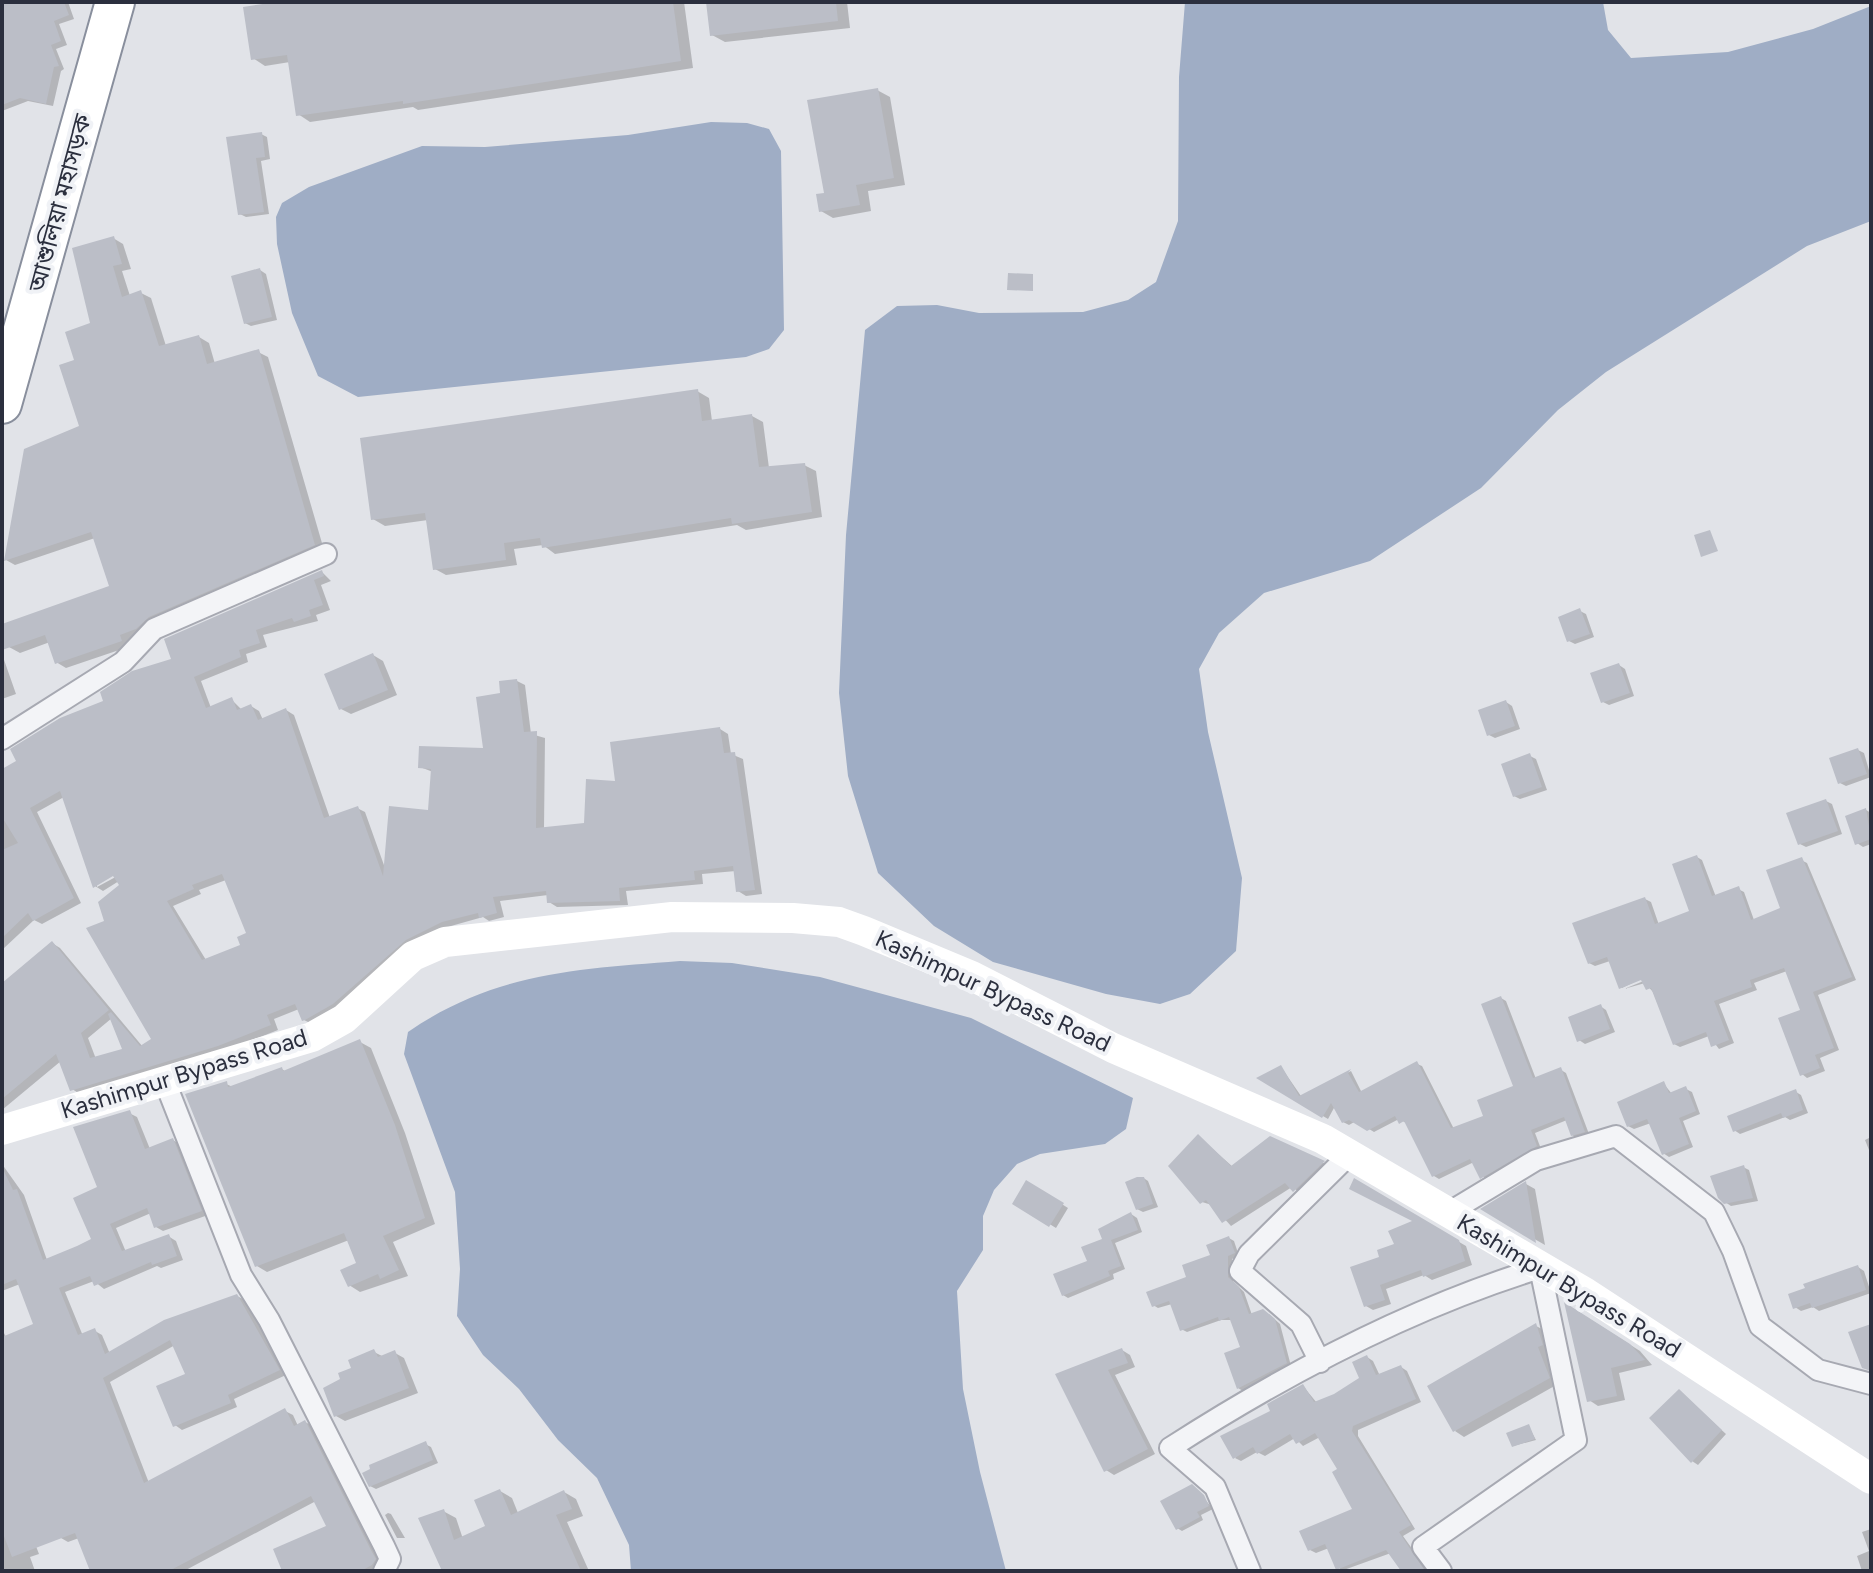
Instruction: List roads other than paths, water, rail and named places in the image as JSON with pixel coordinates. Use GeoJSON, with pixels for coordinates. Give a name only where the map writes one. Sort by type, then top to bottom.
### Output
{"type":"FeatureCollection","features":[{"type":"Feature","properties":{"kind":"highway","name":"আশুলিয়া মহাসড়ক"},"geometry":{"type":"LineString","coordinates":[[2,404],[115,2]]}},
{"type":"Feature","properties":{"kind":"main road","name":"Kashimpur Bypass Road"},"geometry":{"type":"LineString","coordinates":[[2,1130],[312,1037],[344,1019],[413,956],[445,942],[672,917],[793,918],[839,922],[972,976],[1113,1048],[1323,1139],[1661,1340],[1871,1479]]}},
{"type":"Feature","properties":{"kind":"street"},"geometry":{"type":"LineString","coordinates":[[2,739],[123,662],[154,629],[326,554]]}},
{"type":"Feature","properties":{"kind":"street"},"geometry":{"type":"LineString","coordinates":[[165,1082],[241,1275],[269,1320],[390,1559],[384,1571]]}},
{"type":"Feature","properties":{"kind":"street"},"geometry":{"type":"LineString","coordinates":[[1448,1213],[1536,1160],[1616,1136],[1714,1212],[1733,1251],[1760,1326],[1818,1370],[1871,1384]]}},
{"type":"Feature","properties":{"kind":"street"},"geometry":{"type":"LineString","coordinates":[[1320,1362],[1301,1324],[1240,1271],[1249,1254],[1349,1155]]}},
{"type":"Feature","properties":{"kind":"street"},"geometry":{"type":"LineString","coordinates":[[1250,1571],[1215,1487],[1170,1448],[1229,1410],[1465,1291],[1540,1268],[1576,1440],[1423,1547],[1441,1571]]}},
{"type":"Feature","properties":{"kind":"water"},"geometry":{"type":"Polygon","coordinates":[[[1185,2],[1603,2],[1608,30],[1631,58],[1728,52],[1813,29],[1871,6],[1871,221],[1807,246],[1606,372],[1558,410],[1481,488],[1370,561],[1264,593],[1219,633],[1199,669],[1208,732],[1242,878],[1236,951],[1190,994],[1160,1004],[1106,994],[993,962],[934,926],[878,873],[848,776],[839,693],[846,535],[865,330],[897,306],[937,305],[979,313],[1083,312],[1128,300],[1156,282],[1178,221],[1179,77],[1185,2]]]}},
{"type":"Feature","properties":{"kind":"water"},"geometry":{"type":"Polygon","coordinates":[[[711,122],[747,123],[769,129],[781,151],[784,330],[769,349],[746,357],[358,397],[318,376],[292,313],[277,244],[276,217],[282,203],[309,187],[422,146],[485,147],[628,135],[711,122]]]}},
{"type":"Feature","properties":{"kind":"water"},"geometry":{"type":"Polygon","coordinates":[[[680,961],[732,963],[820,977],[971,1018],[1133,1098],[1126,1129],[1105,1144],[1040,1154],[1017,1164],[994,1190],[983,1216],[983,1250],[957,1291],[963,1389],[980,1472],[1006,1571],[631,1571],[629,1545],[597,1478],[558,1440],[519,1389],[483,1355],[457,1316],[460,1269],[455,1192],[404,1054],[408,1032],[441,1012],[506,985],[572,971],[680,961]]]}}]}
